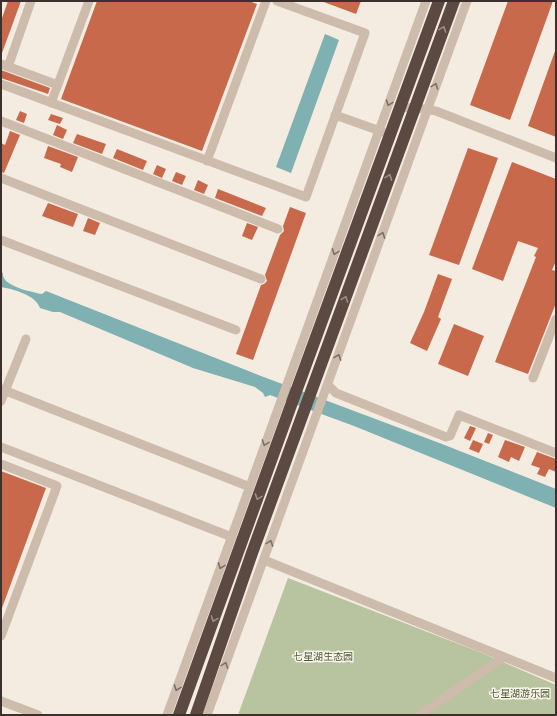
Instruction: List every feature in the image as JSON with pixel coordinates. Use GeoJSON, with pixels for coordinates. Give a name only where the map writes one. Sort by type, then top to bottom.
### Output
{"type":"FeatureCollection","features":[{"type":"Feature","properties":{"kind":"highway"},"geometry":{"type":"LineString","coordinates":[[179,715],[284,407],[385,133],[401,107],[439,1]]}},
{"type":"Feature","properties":{"kind":"highway"},"geometry":{"type":"LineString","coordinates":[[196,715],[252,553],[454,1]]}},
{"type":"Feature","properties":{"kind":"street"},"geometry":{"type":"LineString","coordinates":[[31,1],[4,66],[58,85]]}},
{"type":"Feature","properties":{"kind":"street"},"geometry":{"type":"LineString","coordinates":[[52,103],[89,1]]}},
{"type":"Feature","properties":{"kind":"street"},"geometry":{"type":"LineString","coordinates":[[207,161],[266,1]]}},
{"type":"Feature","properties":{"kind":"street"},"geometry":{"type":"LineString","coordinates":[[1,84],[306,197],[365,33],[277,1]]}},
{"type":"Feature","properties":{"kind":"street"},"geometry":{"type":"LineString","coordinates":[[335,115],[385,133],[426,1]]}},
{"type":"Feature","properties":{"kind":"street"},"geometry":{"type":"LineString","coordinates":[[207,715],[467,1]]}},
{"type":"Feature","properties":{"kind":"street"},"geometry":{"type":"LineString","coordinates":[[401,107],[436,111],[556,158]]}},
{"type":"Feature","properties":{"kind":"street"},"geometry":{"type":"LineString","coordinates":[[1,121],[278,229]]}},
{"type":"Feature","properties":{"kind":"street"},"geometry":{"type":"LineString","coordinates":[[1,178],[261,279]]}},
{"type":"Feature","properties":{"kind":"street"},"geometry":{"type":"LineString","coordinates":[[1,240],[236,330]]}},
{"type":"Feature","properties":{"kind":"street"},"geometry":{"type":"LineString","coordinates":[[533,378],[555,324]]}},
{"type":"Feature","properties":{"kind":"street"},"geometry":{"type":"LineString","coordinates":[[1,401],[3,390],[26,338]]}},
{"type":"Feature","properties":{"kind":"street"},"geometry":{"type":"LineString","coordinates":[[326,389],[446,437],[450,436],[459,415],[556,453]]}},
{"type":"Feature","properties":{"kind":"street"},"geometry":{"type":"LineString","coordinates":[[3,390],[250,487]]}},
{"type":"Feature","properties":{"kind":"street"},"geometry":{"type":"LineString","coordinates":[[167,715],[250,487],[284,407]]}},
{"type":"Feature","properties":{"kind":"street"},"geometry":{"type":"LineString","coordinates":[[1,447],[232,537]]}},
{"type":"Feature","properties":{"kind":"street"},"geometry":{"type":"LineString","coordinates":[[1,464],[57,486],[1,636]]}},
{"type":"Feature","properties":{"kind":"street"},"geometry":{"type":"LineString","coordinates":[[264,560],[556,678]]}},
{"type":"Feature","properties":{"kind":"street"},"geometry":{"type":"LineString","coordinates":[[420,715],[504,657]]}},
{"type":"Feature","properties":{"kind":"street"},"geometry":{"type":"LineString","coordinates":[[1,701],[38,715]]}},
{"type":"Feature","properties":{"kind":"green space","name":"七星湖生态园"},"geometry":{"type":"Polygon","coordinates":[[[288,578],[482,653],[556,685],[556,715],[238,715],[288,578]]]}},
{"type":"Feature","properties":{"kind":"water"},"geometry":{"type":"Polygon","coordinates":[[[325,34],[339,40],[291,173],[276,167],[325,34]]]}},
{"type":"Feature","properties":{"kind":"water"},"geometry":{"type":"Polygon","coordinates":[[[1,272],[7,281],[18,288],[42,294],[46,291],[261,376],[442,444],[556,489],[556,508],[354,426],[270,395],[265,397],[263,393],[255,387],[193,368],[60,312],[53,312],[40,308],[38,303],[24,293],[1,287],[1,272]]]}},
{"type":"Feature","properties":{"kind":"building"},"geometry":{"type":"Polygon","coordinates":[[[8,1],[21,1],[2,53],[1,21],[8,1]]]}},
{"type":"Feature","properties":{"kind":"building"},"geometry":{"type":"Polygon","coordinates":[[[97,1],[249,1],[257,4],[202,151],[61,99],[97,1]]]}},
{"type":"Feature","properties":{"kind":"building"},"geometry":{"type":"Polygon","coordinates":[[[321,1],[361,1],[356,14],[321,1]]]}},
{"type":"Feature","properties":{"kind":"building"},"geometry":{"type":"Polygon","coordinates":[[[508,1],[553,1],[510,120],[470,105],[508,1]]]}},
{"type":"Feature","properties":{"kind":"building"},"geometry":{"type":"Polygon","coordinates":[[[556,51],[556,137],[528,126],[556,51]]]}},
{"type":"Feature","properties":{"kind":"building"},"geometry":{"type":"Polygon","coordinates":[[[1,70],[50,88],[48,94],[1,78],[1,70]]]}},
{"type":"Feature","properties":{"kind":"building"},"geometry":{"type":"Polygon","coordinates":[[[20,111],[27,114],[24,123],[16,120],[20,111]]]}},
{"type":"Feature","properties":{"kind":"building"},"geometry":{"type":"Polygon","coordinates":[[[51,114],[63,118],[60,124],[48,120],[51,114]]]}},
{"type":"Feature","properties":{"kind":"building"},"geometry":{"type":"Polygon","coordinates":[[[57,125],[67,130],[63,139],[53,135],[57,125]]]}},
{"type":"Feature","properties":{"kind":"building"},"geometry":{"type":"Polygon","coordinates":[[[10,131],[20,135],[4,173],[1,172],[1,143],[5,145],[10,131]]]}},
{"type":"Feature","properties":{"kind":"building"},"geometry":{"type":"Polygon","coordinates":[[[77,134],[106,144],[102,154],[73,143],[77,134]]]}},
{"type":"Feature","properties":{"kind":"building"},"geometry":{"type":"Polygon","coordinates":[[[48,146],[78,157],[72,172],[60,167],[61,164],[44,158],[48,146]]]}},
{"type":"Feature","properties":{"kind":"building"},"geometry":{"type":"Polygon","coordinates":[[[468,148],[498,158],[459,265],[429,255],[468,148]]]}},
{"type":"Feature","properties":{"kind":"building"},"geometry":{"type":"Polygon","coordinates":[[[117,149],[147,161],[143,170],[113,158],[117,149]]]}},
{"type":"Feature","properties":{"kind":"building"},"geometry":{"type":"Polygon","coordinates":[[[512,162],[556,179],[556,261],[552,270],[556,271],[556,303],[528,374],[495,362],[536,257],[534,256],[538,248],[518,241],[503,281],[472,269],[512,162]]]}},
{"type":"Feature","properties":{"kind":"building"},"geometry":{"type":"Polygon","coordinates":[[[157,165],[166,169],[162,178],[153,174],[157,165]]]}},
{"type":"Feature","properties":{"kind":"building"},"geometry":{"type":"Polygon","coordinates":[[[176,172],[186,176],[182,185],[172,181],[176,172]]]}},
{"type":"Feature","properties":{"kind":"building"},"geometry":{"type":"Polygon","coordinates":[[[198,180],[208,185],[204,194],[194,190],[198,180]]]}},
{"type":"Feature","properties":{"kind":"building"},"geometry":{"type":"Polygon","coordinates":[[[218,189],[266,208],[262,216],[215,198],[218,189]]]}},
{"type":"Feature","properties":{"kind":"building"},"geometry":{"type":"Polygon","coordinates":[[[48,203],[78,214],[73,227],[42,216],[48,203]]]}},
{"type":"Feature","properties":{"kind":"building"},"geometry":{"type":"Polygon","coordinates":[[[290,207],[306,213],[253,360],[236,354],[261,285],[267,281],[265,275],[280,235],[284,231],[283,226],[290,207]]]}},
{"type":"Feature","properties":{"kind":"building"},"geometry":{"type":"Polygon","coordinates":[[[88,218],[100,223],[95,235],[83,231],[88,218]]]}},
{"type":"Feature","properties":{"kind":"building"},"geometry":{"type":"Polygon","coordinates":[[[247,223],[258,227],[252,240],[242,236],[247,223]]]}},
{"type":"Feature","properties":{"kind":"building"},"geometry":{"type":"Polygon","coordinates":[[[438,274],[452,279],[438,317],[441,319],[427,351],[410,343],[424,312],[438,274]]]}},
{"type":"Feature","properties":{"kind":"building"},"geometry":{"type":"Polygon","coordinates":[[[454,324],[484,336],[468,376],[438,364],[454,324]]]}},
{"type":"Feature","properties":{"kind":"building"},"geometry":{"type":"Polygon","coordinates":[[[470,426],[476,428],[470,441],[464,438],[470,426]]]}},
{"type":"Feature","properties":{"kind":"building"},"geometry":{"type":"Polygon","coordinates":[[[488,433],[493,435],[489,444],[484,442],[488,433]]]}},
{"type":"Feature","properties":{"kind":"building"},"geometry":{"type":"Polygon","coordinates":[[[473,440],[483,444],[479,453],[469,449],[473,440]]]}},
{"type":"Feature","properties":{"kind":"building"},"geometry":{"type":"Polygon","coordinates":[[[505,440],[525,447],[519,461],[511,457],[509,462],[498,457],[505,440]]]}},
{"type":"Feature","properties":{"kind":"building"},"geometry":{"type":"Polygon","coordinates":[[[537,452],[556,459],[556,472],[549,469],[545,477],[537,474],[540,468],[531,465],[537,452]]]}},
{"type":"Feature","properties":{"kind":"building"},"geometry":{"type":"Polygon","coordinates":[[[1,471],[46,488],[2,608],[1,608],[1,471]]]}},
{"type":"Feature","properties":{"kind":"park label","name":"七星湖游乐园"},"geometry":{"type":"Point","coordinates":[520,693]}}]}
